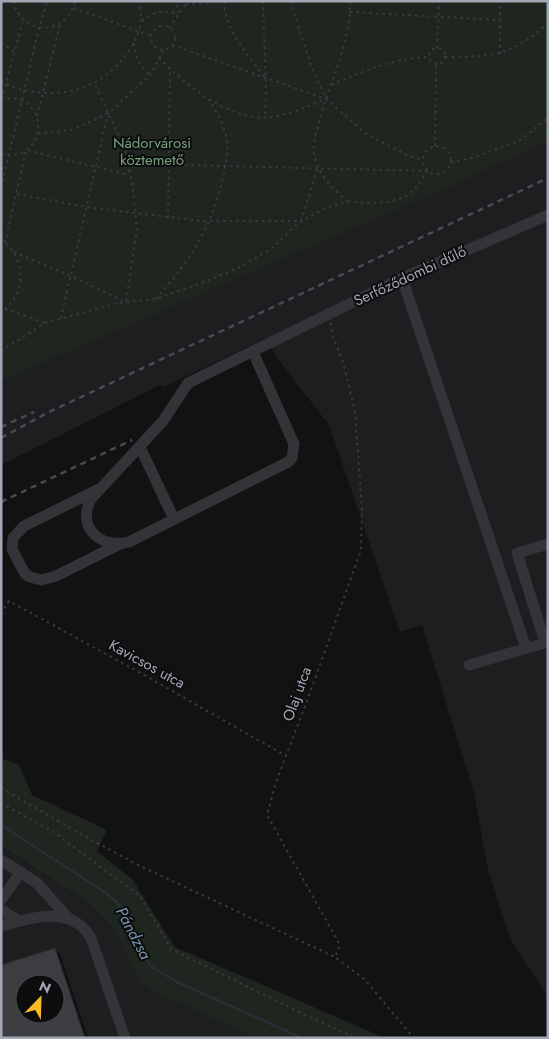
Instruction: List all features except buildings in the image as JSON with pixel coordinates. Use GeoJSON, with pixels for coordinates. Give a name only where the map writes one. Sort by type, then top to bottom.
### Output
{"type":"FeatureCollection","features":[{"type":"Feature","properties":{"kind":"street","name":"Serfőződombi dűlő"},"geometry":{"type":"LineString","coordinates":[[120,544],[106,543],[89,529],[87,521],[88,506],[91,499],[163,421],[188,383],[402,278],[548,215]]}},
{"type":"Feature","properties":{"kind":"street"},"geometry":{"type":"LineString","coordinates":[[402,278],[526,648]]}},
{"type":"Feature","properties":{"kind":"street"},"geometry":{"type":"LineString","coordinates":[[103,487],[24,526],[13,538],[12,549],[26,574],[41,580],[56,576],[120,544],[129,542],[288,462],[292,458],[294,444],[253,352]]}},
{"type":"Feature","properties":{"kind":"street"},"geometry":{"type":"LineString","coordinates":[[140,447],[174,519]]}},
{"type":"Feature","properties":{"kind":"street"},"geometry":{"type":"LineString","coordinates":[[469,664],[546,642],[518,553],[548,544]]}},
{"type":"Feature","properties":{"kind":"street"},"geometry":{"type":"LineString","coordinates":[[1,860],[37,883],[69,919],[86,930],[91,938],[125,1038]]}},
{"type":"Feature","properties":{"kind":"street"},"geometry":{"type":"LineString","coordinates":[[1,900],[21,872]]}},
{"type":"Feature","properties":{"kind":"street"},"geometry":{"type":"LineString","coordinates":[[1,910],[18,921]]}},
{"type":"Feature","properties":{"kind":"street"},"geometry":{"type":"LineString","coordinates":[[1,926],[48,915],[69,919]]}},
{"type":"Feature","properties":{"kind":"path"},"geometry":{"type":"LineString","coordinates":[[9,1],[13,2],[23,20],[39,28],[60,24],[74,8],[75,1]]}},
{"type":"Feature","properties":{"kind":"path"},"geometry":{"type":"LineString","coordinates":[[1,188],[47,1]]}},
{"type":"Feature","properties":{"kind":"path"},"geometry":{"type":"LineString","coordinates":[[1,81],[24,90],[42,93],[61,92],[94,83],[119,64],[134,41],[141,21],[139,1]]}},
{"type":"Feature","properties":{"kind":"path"},"geometry":{"type":"LineString","coordinates":[[177,1],[178,14]]}},
{"type":"Feature","properties":{"kind":"path"},"geometry":{"type":"LineString","coordinates":[[169,28],[187,3],[239,1]]}},
{"type":"Feature","properties":{"kind":"path"},"geometry":{"type":"LineString","coordinates":[[263,1],[265,117]]}},
{"type":"Feature","properties":{"kind":"path"},"geometry":{"type":"LineString","coordinates":[[290,1],[312,68],[326,99]]}},
{"type":"Feature","properties":{"kind":"path"},"geometry":{"type":"LineString","coordinates":[[349,202],[339,194],[318,168],[314,154],[314,140],[347,36],[350,1]]}},
{"type":"Feature","properties":{"kind":"path"},"geometry":{"type":"LineString","coordinates":[[437,48],[438,1]]}},
{"type":"Feature","properties":{"kind":"path"},"geometry":{"type":"LineString","coordinates":[[500,1],[500,54]]}},
{"type":"Feature","properties":{"kind":"path"},"geometry":{"type":"LineString","coordinates":[[224,2],[224,13],[235,34],[248,57],[265,78]]}},
{"type":"Feature","properties":{"kind":"path"},"geometry":{"type":"LineString","coordinates":[[74,8],[151,36]]}},
{"type":"Feature","properties":{"kind":"path"},"geometry":{"type":"LineString","coordinates":[[141,21],[149,14],[169,11],[178,14]]}},
{"type":"Feature","properties":{"kind":"path"},"geometry":{"type":"LineString","coordinates":[[350,12],[500,20]]}},
{"type":"Feature","properties":{"kind":"path"},"geometry":{"type":"LineString","coordinates":[[1,154],[15,155],[26,150],[38,134],[39,125],[33,110],[22,101],[8,98],[1,99],[23,20]]}},
{"type":"Feature","properties":{"kind":"path"},"geometry":{"type":"LineString","coordinates":[[445,56],[480,57],[500,54],[515,48],[535,35],[548,23]]}},
{"type":"Feature","properties":{"kind":"path"},"geometry":{"type":"LineString","coordinates":[[37,116],[60,24]]}},
{"type":"Feature","properties":{"kind":"path"},"geometry":{"type":"LineString","coordinates":[[164,50],[154,46],[151,36],[157,27],[169,28]]}},
{"type":"Feature","properties":{"kind":"path"},"geometry":{"type":"LineString","coordinates":[[38,134],[70,130],[108,113],[150,75],[164,50],[172,44],[174,37],[169,28]]}},
{"type":"Feature","properties":{"kind":"path"},"geometry":{"type":"LineString","coordinates":[[134,41],[134,51],[138,62],[150,75]]}},
{"type":"Feature","properties":{"kind":"path"},"geometry":{"type":"LineString","coordinates":[[1,44],[15,52]]}},
{"type":"Feature","properties":{"kind":"path"},"geometry":{"type":"LineString","coordinates":[[172,44],[326,99],[366,134],[409,156],[423,160]]}},
{"type":"Feature","properties":{"kind":"path"},"geometry":{"type":"LineString","coordinates":[[330,85],[384,63],[411,58],[428,58],[436,64],[443,62],[444,51],[437,48],[430,50],[428,58]]}},
{"type":"Feature","properties":{"kind":"path"},"geometry":{"type":"LineString","coordinates":[[159,58],[170,70],[208,98],[240,114],[265,117],[308,107],[326,99]]}},
{"type":"Feature","properties":{"kind":"path"},"geometry":{"type":"LineString","coordinates":[[435,146],[436,64]]}},
{"type":"Feature","properties":{"kind":"path"},"geometry":{"type":"LineString","coordinates":[[168,218],[170,70]]}},
{"type":"Feature","properties":{"kind":"path"},"geometry":{"type":"LineString","coordinates":[[94,83],[124,146],[130,171],[137,229],[126,302]]}},
{"type":"Feature","properties":{"kind":"path"},"geometry":{"type":"LineString","coordinates":[[155,299],[187,260],[210,221],[216,204],[225,166],[227,137],[222,120],[208,98]]}},
{"type":"Feature","properties":{"kind":"path"},"geometry":{"type":"LineString","coordinates":[[61,318],[108,113]]}},
{"type":"Feature","properties":{"kind":"path"},"geometry":{"type":"LineString","coordinates":[[451,162],[472,158],[519,141],[548,118]]}},
{"type":"Feature","properties":{"kind":"path"},"geometry":{"type":"LineString","coordinates":[[26,150],[125,174],[137,165],[142,164],[428,171],[436,174],[448,170],[451,162],[450,154],[447,150],[435,146],[425,152],[423,160],[428,171]]}},
{"type":"Feature","properties":{"kind":"path"},"geometry":{"type":"LineString","coordinates":[[5,243],[26,150]]}},
{"type":"Feature","properties":{"kind":"path"},"geometry":{"type":"LineString","coordinates":[[301,221],[318,168]]}},
{"type":"Feature","properties":{"kind":"path"},"geometry":{"type":"LineString","coordinates":[[1,350],[45,323],[126,302],[155,299],[197,285],[240,267],[274,247],[301,221],[334,205],[349,202],[388,202],[404,197],[415,189],[428,171]]}},
{"type":"Feature","properties":{"kind":"path"},"geometry":{"type":"LineString","coordinates":[[16,194],[86,207],[168,218],[210,221],[301,221]]}},
{"type":"Feature","properties":{"kind":"path"},"geometry":{"type":"LineString","coordinates":[[1,240],[14,252],[126,302]]}},
{"type":"Feature","properties":{"kind":"path"},"geometry":{"type":"LineString","coordinates":[[1,311],[14,300],[19,288],[20,270],[14,252]]}},
{"type":"Feature","properties":{"kind":"path"},"geometry":{"type":"LineString","coordinates":[[5,309],[45,323]]}},
{"type":"Feature","properties":{"kind":"path","name":"Olaj utca"},"geometry":{"type":"LineString","coordinates":[[334,311],[331,326],[332,334],[348,378],[355,411],[362,509],[361,550],[276,782],[267,815],[340,945],[335,957]]}},
{"type":"Feature","properties":{"kind":"path","name":"Kavicsos utca"},"geometry":{"type":"LineString","coordinates":[[1,614],[9,601],[139,672],[286,756]]}},
{"type":"Feature","properties":{"kind":"path"},"geometry":{"type":"LineString","coordinates":[[1,788],[138,865],[335,957],[364,979],[414,1038]]}},
{"type":"Feature","properties":{"kind":"path"},"geometry":{"type":"LineString","coordinates":[[1,803],[55,833],[141,897],[171,950],[356,1038]]}},
{"type":"Feature","properties":{"kind":"shaded area"},"geometry":{"type":"Polygon","coordinates":[[[548,141],[548,996],[510,939],[488,870],[474,793],[422,625],[400,632],[329,425],[275,355],[267,338],[163,387],[160,385],[1,465],[1,381],[468,179],[548,141]]]}},
{"type":"Feature","properties":{"kind":"shaded area"},"geometry":{"type":"Polygon","coordinates":[[[1,846],[89,903],[111,926],[141,983],[156,993],[255,1038],[1,1038],[1,846]]]}},
{"type":"Feature","properties":{"kind":"green space","name":"Nádorvárosi köztemető"},"geometry":{"type":"Polygon","coordinates":[[[1,1],[548,1],[548,141],[468,179],[1,381],[1,1]]]}},
{"type":"Feature","properties":{"kind":"green space"},"geometry":{"type":"Polygon","coordinates":[[[1,758],[19,765],[32,795],[107,830],[97,851],[133,880],[175,947],[385,1038],[255,1038],[156,993],[141,983],[111,926],[89,903],[1,846],[1,758]]]}},
{"type":"Feature","properties":{"kind":"waterway","name":"Pándzsa"},"geometry":{"type":"LineString","coordinates":[[1,825],[117,902],[124,912],[146,959],[153,968],[177,982],[302,1038]]}},
{"type":"Feature","properties":{"kind":"railway"},"geometry":{"type":"LineString","coordinates":[[1,438],[47,413],[548,178]]}},
{"type":"Feature","properties":{"kind":"railway"},"geometry":{"type":"LineString","coordinates":[[1,427],[34,412]]}},
{"type":"Feature","properties":{"kind":"railway"},"geometry":{"type":"LineString","coordinates":[[1,502],[132,440]]}}]}
